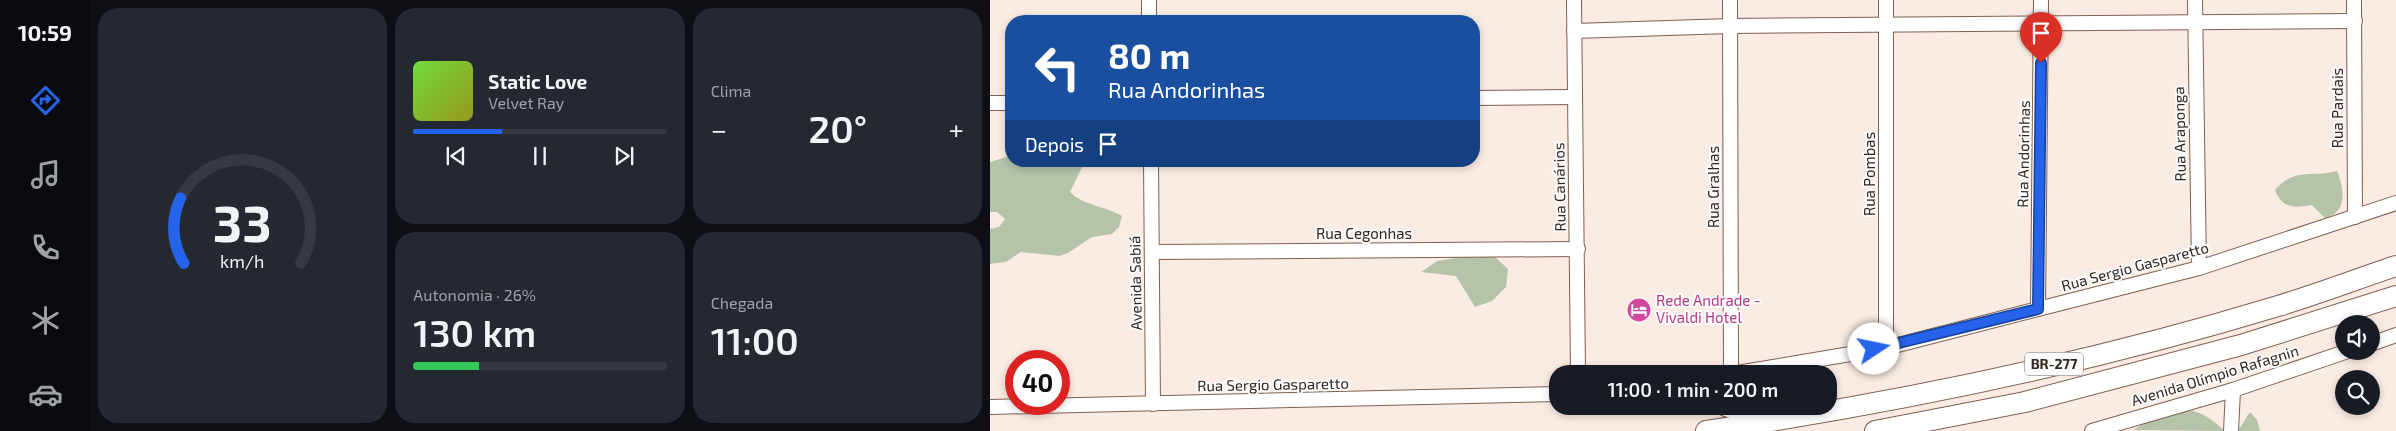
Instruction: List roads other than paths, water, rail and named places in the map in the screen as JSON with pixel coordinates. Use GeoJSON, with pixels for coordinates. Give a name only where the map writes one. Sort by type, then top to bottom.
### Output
{"type":"FeatureCollection","features":[{"type":"Feature","properties":{"kind":"highway","name":"BR-277"},"geometry":{"type":"LineString","coordinates":[[1706,431],[1773,421],[1963,385],[2148,342],[2278,306],[2396,266]]}},
{"type":"Feature","properties":{"kind":"highway","name":"BR-277"},"geometry":{"type":"LineString","coordinates":[[1875,431],[2025,402],[2241,344],[2396,296]]}},
{"type":"Feature","properties":{"kind":"highway"},"geometry":{"type":"LineString","coordinates":[[1754,415],[1773,421]]}},
{"type":"Feature","properties":{"kind":"street"},"geometry":{"type":"LineString","coordinates":[[1149,0],[1149,15]]}},
{"type":"Feature","properties":{"kind":"street","name":"Rua Canários"},"geometry":{"type":"LineString","coordinates":[[1574,0],[1578,365]]}},
{"type":"Feature","properties":{"kind":"street","name":"Rua Gralhas"},"geometry":{"type":"LineString","coordinates":[[1730,0],[1731,365]]}},
{"type":"Feature","properties":{"kind":"street","name":"Rua Pombas"},"geometry":{"type":"LineString","coordinates":[[1886,0],[1886,348]]}},
{"type":"Feature","properties":{"kind":"street","name":"Rua Andorinhas"},"geometry":{"type":"LineString","coordinates":[[2038,309],[2041,0]]}},
{"type":"Feature","properties":{"kind":"street","name":"Rua Araponga"},"geometry":{"type":"LineString","coordinates":[[2195,0],[2198,268]]}},
{"type":"Feature","properties":{"kind":"street","name":"Rua Pardais"},"geometry":{"type":"LineString","coordinates":[[2354,0],[2355,217]]}},
{"type":"Feature","properties":{"kind":"street"},"geometry":{"type":"LineString","coordinates":[[1574,31],[1730,26],[2354,21]]}},
{"type":"Feature","properties":{"kind":"street"},"geometry":{"type":"LineString","coordinates":[[1480,98],[1575,97]]}},
{"type":"Feature","properties":{"kind":"street"},"geometry":{"type":"LineString","coordinates":[[990,103],[1005,103]]}},
{"type":"Feature","properties":{"kind":"street","name":"Avenida Sabiá"},"geometry":{"type":"LineString","coordinates":[[1151,167],[1153,404]]}},
{"type":"Feature","properties":{"kind":"street","name":"Rua Sergio Gasparetto"},"geometry":{"type":"LineString","coordinates":[[1785,365],[1886,348],[2198,268],[2396,203]]}},
{"type":"Feature","properties":{"kind":"street","name":"Rua Cegonhas"},"geometry":{"type":"LineString","coordinates":[[1152,252],[1578,249]]}},
{"type":"Feature","properties":{"kind":"street"},"geometry":{"type":"LineString","coordinates":[[2380,341],[2396,335]]}},
{"type":"Feature","properties":{"kind":"street","name":"Avenida Olímpio Rafagnin"},"geometry":{"type":"LineString","coordinates":[[2092,431],[2233,390],[2335,355]]}},
{"type":"Feature","properties":{"kind":"street"},"geometry":{"type":"LineString","coordinates":[[2232,431],[2233,390]]}},
{"type":"Feature","properties":{"kind":"street","name":"Rua Sergio Gasparetto"},"geometry":{"type":"LineString","coordinates":[[990,407],[1549,394]]}},
{"type":"Feature","properties":{"kind":"place","name":"Rede Andrade - Vivaldi Hotel"},"geometry":{"type":"Point","coordinates":[1639,310]}}]}
